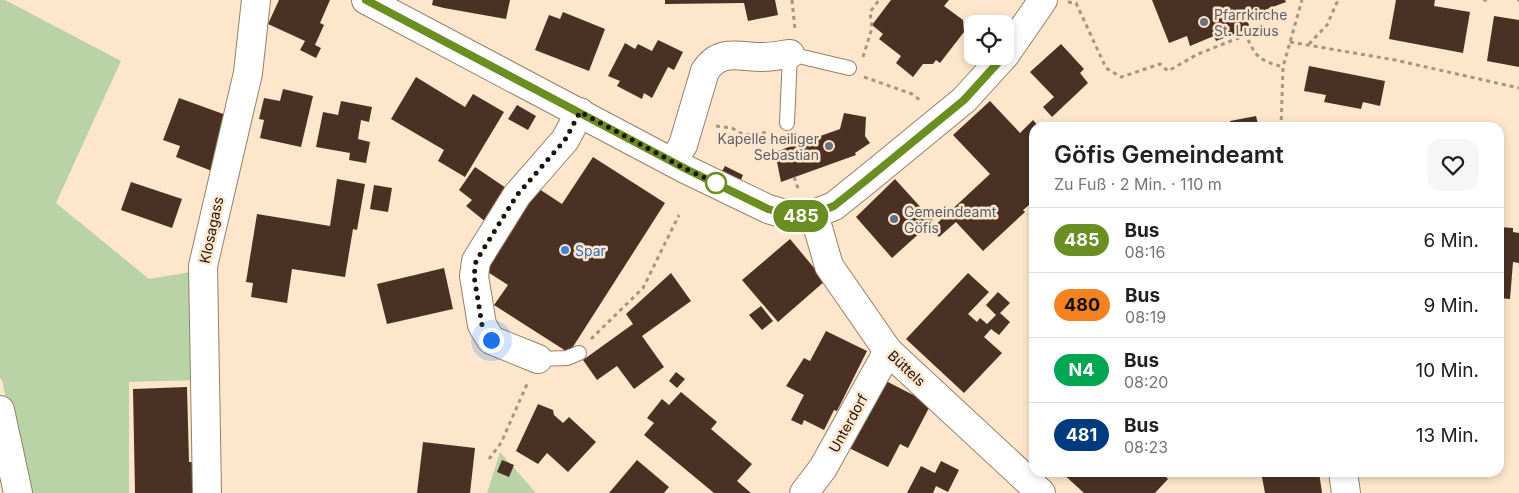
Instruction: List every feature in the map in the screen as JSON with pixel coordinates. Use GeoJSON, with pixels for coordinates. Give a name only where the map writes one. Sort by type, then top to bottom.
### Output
{"type":"FeatureCollection","features":[{"type":"Feature","properties":{"kind":"street","name":"Klosagass"},"geometry":{"type":"LineString","coordinates":[[207,493],[203,266],[248,73],[256,0]]}},
{"type":"Feature","properties":{"kind":"street"},"geometry":{"type":"LineString","coordinates":[[366,0],[395,7],[506,76],[580,112],[673,162],[781,214],[796,217],[814,214],[834,206],[964,100],[997,65]]}},
{"type":"Feature","properties":{"kind":"street"},"geometry":{"type":"LineString","coordinates":[[1014,45],[1052,0]]}},
{"type":"Feature","properties":{"kind":"street"},"geometry":{"type":"LineString","coordinates":[[673,162],[683,145],[705,71],[712,62],[722,56],[764,57],[790,54]]}},
{"type":"Feature","properties":{"kind":"street"},"geometry":{"type":"LineString","coordinates":[[538,359],[491,340],[482,325],[474,276],[476,261],[517,195],[565,140],[580,112]]}},
{"type":"Feature","properties":{"kind":"street","name":"Büttels"},"geometry":{"type":"LineString","coordinates":[[814,214],[829,266],[888,351],[1041,493]]}},
{"type":"Feature","properties":{"kind":"street","name":"Unterdorf"},"geometry":{"type":"LineString","coordinates":[[804,493],[823,468],[888,351]]}},
{"type":"Feature","properties":{"kind":"street"},"geometry":{"type":"LineString","coordinates":[[0,410],[18,493]]}},
{"type":"Feature","properties":{"kind":"street"},"geometry":{"type":"LineString","coordinates":[[1344,477],[1346,493]]}},
{"type":"Feature","properties":{"kind":"lane"},"geometry":{"type":"LineString","coordinates":[[782,126],[790,54],[849,68]]}},
{"type":"Feature","properties":{"kind":"lane"},"geometry":{"type":"LineString","coordinates":[[538,359],[567,358],[579,353]]}},
{"type":"Feature","properties":{"kind":"path"},"geometry":{"type":"LineString","coordinates":[[879,0],[870,12],[872,28],[864,56],[849,68],[863,77],[912,94],[943,117]]}},
{"type":"Feature","properties":{"kind":"path"},"geometry":{"type":"LineString","coordinates":[[1052,0],[1077,2],[1106,68],[1121,77],[1160,64],[1168,71],[1198,54],[1246,34],[1254,53],[1263,62],[1283,67]]}},
{"type":"Feature","properties":{"kind":"path"},"geometry":{"type":"LineString","coordinates":[[1281,122],[1283,67],[1302,0]]}},
{"type":"Feature","properties":{"kind":"path"},"geometry":{"type":"LineString","coordinates":[[1310,44],[1327,25],[1338,0]]}},
{"type":"Feature","properties":{"kind":"path"},"geometry":{"type":"LineString","coordinates":[[1483,0],[1488,0]]}},
{"type":"Feature","properties":{"kind":"path"},"geometry":{"type":"LineString","coordinates":[[1290,42],[1395,60],[1519,88]]}},
{"type":"Feature","properties":{"kind":"path"},"geometry":{"type":"LineString","coordinates":[[691,120],[732,128],[744,135],[753,136],[782,126]]}},
{"type":"Feature","properties":{"kind":"path"},"geometry":{"type":"LineString","coordinates":[[794,177],[800,191]]}},
{"type":"Feature","properties":{"kind":"path"},"geometry":{"type":"LineString","coordinates":[[579,353],[643,288],[679,215]]}},
{"type":"Feature","properties":{"kind":"path"},"geometry":{"type":"LineString","coordinates":[[489,459],[501,443],[538,359]]}},
{"type":"Feature","properties":{"kind":"green space"},"geometry":{"type":"Polygon","coordinates":[[[0,0],[5,0],[121,61],[56,203],[149,279],[196,271],[197,380],[129,382],[129,493],[26,493],[2,380],[0,378],[0,0]]]}},
{"type":"Feature","properties":{"kind":"green space"},"geometry":{"type":"Polygon","coordinates":[[[500,452],[536,493],[487,493],[500,452]]]}},
{"type":"Feature","properties":{"kind":"building"},"geometry":{"type":"Polygon","coordinates":[[[279,0],[330,0],[320,23],[324,25],[315,45],[321,48],[316,58],[300,50],[305,41],[268,24],[279,0]]]}},
{"type":"Feature","properties":{"kind":"building"},"geometry":{"type":"Polygon","coordinates":[[[433,0],[510,0],[506,19],[432,5],[433,0]]]}},
{"type":"Feature","properties":{"kind":"building"},"geometry":{"type":"Polygon","coordinates":[[[665,0],[775,0],[778,15],[748,21],[744,3],[665,4],[665,0]]]}},
{"type":"Feature","properties":{"kind":"building"},"geometry":{"type":"Polygon","coordinates":[[[891,0],[949,0],[944,6],[963,20],[964,32],[940,63],[936,60],[933,64],[923,64],[913,77],[896,63],[901,56],[879,39],[883,34],[872,25],[891,0]]]}},
{"type":"Feature","properties":{"kind":"building","name":"Pfarrkirche St. Luzius"},"geometry":{"type":"Polygon","coordinates":[[[1152,0],[1285,0],[1286,2],[1246,17],[1250,28],[1216,41],[1214,36],[1190,46],[1187,36],[1169,43],[1152,0]]]}},
{"type":"Feature","properties":{"kind":"building"},"geometry":{"type":"Polygon","coordinates":[[[1396,0],[1435,0],[1434,6],[1470,12],[1463,53],[1389,39],[1396,0]]]}},
{"type":"Feature","properties":{"kind":"building"},"geometry":{"type":"Polygon","coordinates":[[[563,12],[605,29],[589,71],[535,50],[549,15],[560,19],[563,12]]]}},
{"type":"Feature","properties":{"kind":"building"},"geometry":{"type":"Polygon","coordinates":[[[1494,16],[1519,20],[1519,67],[1487,61],[1494,16]]]}},
{"type":"Feature","properties":{"kind":"building"},"geometry":{"type":"Polygon","coordinates":[[[658,40],[683,52],[674,70],[668,67],[652,98],[644,93],[642,99],[617,86],[620,81],[608,76],[625,43],[635,49],[638,44],[652,51],[658,40]]]}},
{"type":"Feature","properties":{"kind":"building"},"geometry":{"type":"Polygon","coordinates":[[[1061,44],[1084,69],[1080,73],[1088,83],[1052,117],[1043,107],[1054,97],[1030,72],[1061,44]]]}},
{"type":"Feature","properties":{"kind":"building"},"geometry":{"type":"Polygon","coordinates":[[[1309,66],[1385,81],[1380,106],[1363,102],[1361,109],[1324,102],[1326,95],[1304,91],[1309,66]]]}},
{"type":"Feature","properties":{"kind":"building"},"geometry":{"type":"Polygon","coordinates":[[[416,77],[465,107],[473,94],[504,112],[465,177],[438,161],[444,150],[391,119],[416,77]]]}},
{"type":"Feature","properties":{"kind":"building"},"geometry":{"type":"Polygon","coordinates":[[[283,89],[313,96],[301,147],[260,138],[264,120],[259,119],[264,98],[280,101],[283,89]]]}},
{"type":"Feature","properties":{"kind":"building"},"geometry":{"type":"Polygon","coordinates":[[[179,98],[226,115],[219,136],[225,138],[212,171],[176,157],[180,146],[163,140],[179,98]]]}},
{"type":"Feature","properties":{"kind":"building"},"geometry":{"type":"Polygon","coordinates":[[[341,101],[372,107],[369,122],[361,120],[358,139],[370,142],[366,163],[349,160],[350,153],[316,147],[323,112],[338,115],[341,101]]]}},
{"type":"Feature","properties":{"kind":"building"},"geometry":{"type":"Polygon","coordinates":[[[990,101],[1020,133],[1029,124],[1029,205],[1023,210],[1025,212],[983,251],[956,222],[939,237],[931,229],[990,174],[953,135],[990,101]]]}},
{"type":"Feature","properties":{"kind":"building"},"geometry":{"type":"Polygon","coordinates":[[[517,105],[536,116],[528,130],[508,119],[517,105]]]}},
{"type":"Feature","properties":{"kind":"building","name":"Kapelle heiliger Sebastian"},"geometry":{"type":"Polygon","coordinates":[[[844,113],[866,117],[865,136],[870,143],[855,153],[856,155],[781,182],[775,152],[840,129],[844,113]]]}},
{"type":"Feature","properties":{"kind":"building"},"geometry":{"type":"Polygon","coordinates":[[[1256,116],[1258,122],[1230,122],[1256,116]]]}},
{"type":"Feature","properties":{"kind":"building","name":"Spar"},"geometry":{"type":"Polygon","coordinates":[[[593,157],[665,203],[569,353],[494,305],[508,285],[483,269],[536,187],[562,204],[593,157]]]}},
{"type":"Feature","properties":{"kind":"building"},"geometry":{"type":"Polygon","coordinates":[[[725,166],[743,175],[740,182],[721,173],[725,166]]]}},
{"type":"Feature","properties":{"kind":"building"},"geometry":{"type":"Polygon","coordinates":[[[475,167],[509,190],[487,223],[466,206],[472,200],[459,190],[475,167]]]}},
{"type":"Feature","properties":{"kind":"building"},"geometry":{"type":"Polygon","coordinates":[[[337,179],[365,184],[357,230],[353,229],[345,277],[292,269],[287,303],[251,297],[253,283],[246,282],[257,214],[330,226],[337,179]]]}},
{"type":"Feature","properties":{"kind":"building","name":"Gemeindeamt Göfis"},"geometry":{"type":"Polygon","coordinates":[[[895,179],[933,221],[892,258],[856,217],[895,179]]]}},
{"type":"Feature","properties":{"kind":"building"},"geometry":{"type":"Polygon","coordinates":[[[131,182],[182,199],[172,228],[121,210],[131,182]]]}},
{"type":"Feature","properties":{"kind":"building"},"geometry":{"type":"Polygon","coordinates":[[[374,185],[392,188],[388,212],[370,209],[374,185]]]}},
{"type":"Feature","properties":{"kind":"building"},"geometry":{"type":"Polygon","coordinates":[[[1504,227],[1513,228],[1513,232],[1519,233],[1519,263],[1513,262],[1510,299],[1504,298],[1504,227]]]}},
{"type":"Feature","properties":{"kind":"building"},"geometry":{"type":"Polygon","coordinates":[[[790,239],[825,281],[778,322],[742,280],[790,239]]]}},
{"type":"Feature","properties":{"kind":"building"},"geometry":{"type":"Polygon","coordinates":[[[444,268],[453,309],[387,324],[377,284],[444,268]]]}},
{"type":"Feature","properties":{"kind":"building"},"geometry":{"type":"Polygon","coordinates":[[[671,273],[691,301],[642,336],[664,367],[634,389],[617,366],[597,380],[583,360],[633,324],[626,314],[671,273]]]}},
{"type":"Feature","properties":{"kind":"building"},"geometry":{"type":"Polygon","coordinates":[[[968,273],[989,292],[968,314],[977,322],[980,318],[987,324],[996,315],[986,305],[998,292],[1010,303],[1000,313],[1010,322],[999,335],[991,329],[984,337],[1002,353],[964,393],[906,339],[968,273]]]}},
{"type":"Feature","properties":{"kind":"building"},"geometry":{"type":"Polygon","coordinates":[[[761,306],[773,321],[762,330],[749,315],[761,306]]]}},
{"type":"Feature","properties":{"kind":"building"},"geometry":{"type":"Polygon","coordinates":[[[826,331],[867,351],[837,411],[834,410],[824,430],[804,420],[802,425],[791,420],[804,395],[786,386],[804,358],[810,361],[826,331]]]}},
{"type":"Feature","properties":{"kind":"building"},"geometry":{"type":"Polygon","coordinates":[[[676,372],[685,379],[677,388],[669,381],[676,372]]]}},
{"type":"Feature","properties":{"kind":"building"},"geometry":{"type":"Polygon","coordinates":[[[882,379],[931,404],[908,448],[900,444],[888,467],[847,447],[882,379]]]}},
{"type":"Feature","properties":{"kind":"building"},"geometry":{"type":"Polygon","coordinates":[[[187,387],[189,462],[198,462],[197,493],[135,493],[133,389],[187,387]]]}},
{"type":"Feature","properties":{"kind":"building"},"geometry":{"type":"Polygon","coordinates":[[[681,392],[717,422],[711,429],[752,464],[737,481],[751,493],[714,493],[644,435],[654,423],[647,418],[662,399],[669,405],[681,392]]]}},
{"type":"Feature","properties":{"kind":"building"},"geometry":{"type":"Polygon","coordinates":[[[538,404],[553,410],[554,415],[563,423],[569,417],[596,442],[568,472],[547,453],[538,464],[516,451],[538,404]]]}},
{"type":"Feature","properties":{"kind":"building"},"geometry":{"type":"Polygon","coordinates":[[[423,442],[475,448],[470,493],[417,493],[423,442]]]}},
{"type":"Feature","properties":{"kind":"building"},"geometry":{"type":"Polygon","coordinates":[[[502,460],[514,465],[509,477],[497,472],[502,460]]]}},
{"type":"Feature","properties":{"kind":"building"},"geometry":{"type":"Polygon","coordinates":[[[637,460],[669,487],[664,493],[609,493],[637,460]]]}},
{"type":"Feature","properties":{"kind":"building"},"geometry":{"type":"Polygon","coordinates":[[[941,461],[959,470],[948,492],[936,486],[933,493],[907,493],[921,466],[935,473],[941,461]]]}},
{"type":"Feature","properties":{"kind":"building"},"geometry":{"type":"Polygon","coordinates":[[[1066,477],[1166,477],[1168,479],[1155,493],[1084,493],[1066,477]]]}},
{"type":"Feature","properties":{"kind":"building"},"geometry":{"type":"Polygon","coordinates":[[[1262,477],[1320,477],[1322,493],[1265,493],[1262,477]]]}},
{"type":"Feature","properties":{"kind":"bus line","name":"485"},"geometry":{"type":"LineString","coordinates":[[366,0],[506,76],[580,112],[686,169],[768,209],[796,217],[814,214],[834,206],[964,100],[997,65]]}},
{"type":"Feature","properties":{"kind":"place","name":"Pfarrkirche St. Luzius"},"geometry":{"type":"Point","coordinates":[1204,22]}},
{"type":"Feature","properties":{"kind":"place","name":"Kapelle heiliger Sebastian"},"geometry":{"type":"Point","coordinates":[829,146]}},
{"type":"Feature","properties":{"kind":"place","name":"Gemeindeamt Göfis"},"geometry":{"type":"Point","coordinates":[894,219]}},
{"type":"Feature","properties":{"kind":"place","name":"Spar"},"geometry":{"type":"Point","coordinates":[565,250]}},
{"type":"Feature","properties":{"kind":"route"},"geometry":{"type":"LineString","coordinates":[[491,340],[482,325],[474,276],[476,261],[517,195],[565,140],[580,112],[686,169],[718,184],[716,183]]}}]}
